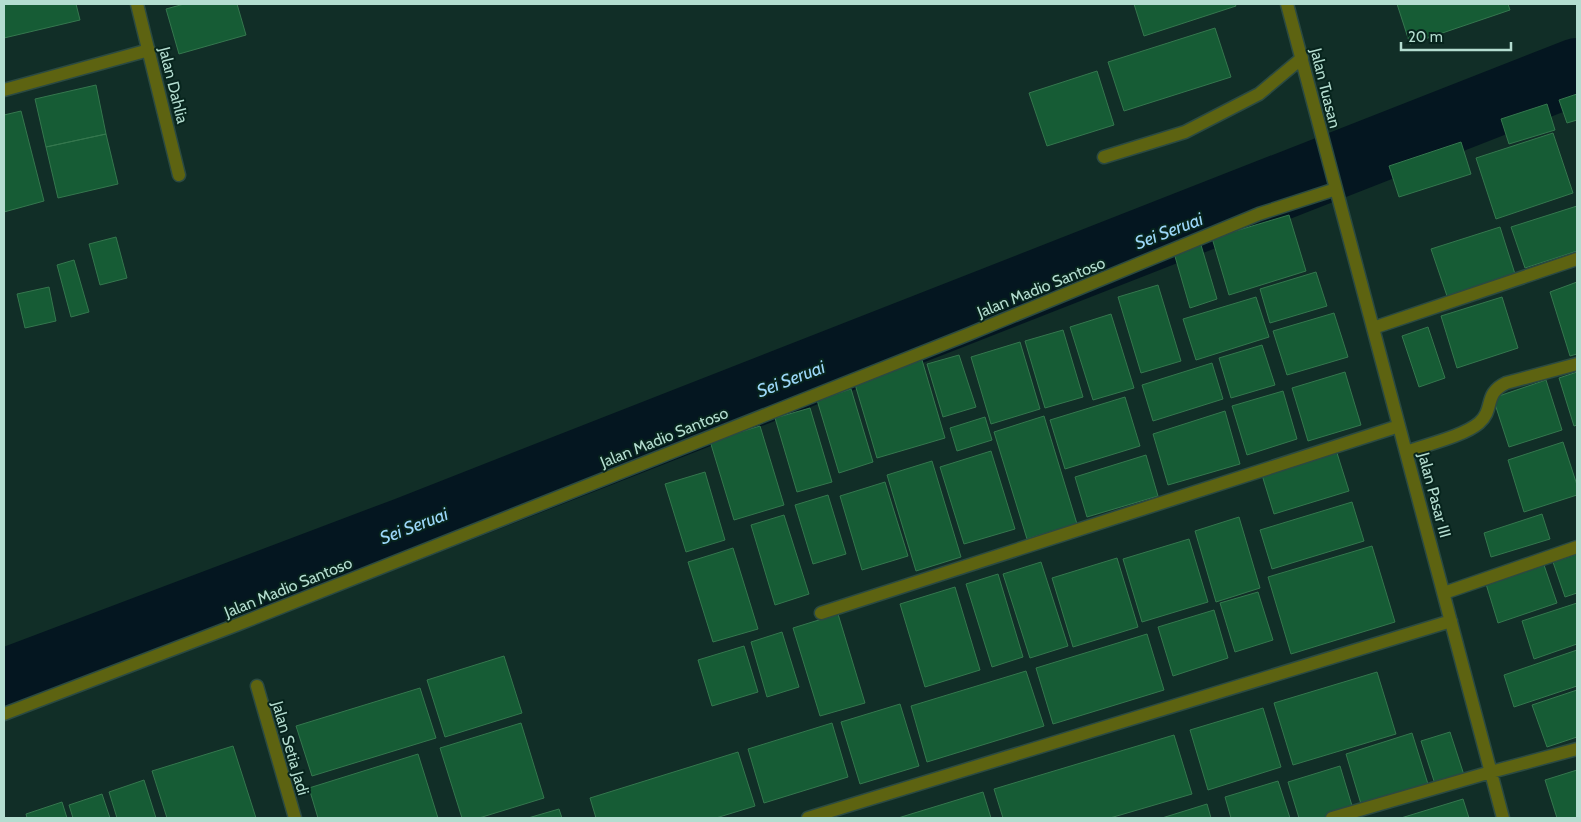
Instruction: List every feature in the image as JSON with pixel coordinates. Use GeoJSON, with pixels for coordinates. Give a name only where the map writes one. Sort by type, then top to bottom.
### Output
{"type":"FeatureCollection","features":[{"type":"Feature","properties":{"kind":"street","name":"Jalan Dahlia"},"geometry":{"type":"LineString","coordinates":[[137,4],[180,175]]}},
{"type":"Feature","properties":{"kind":"street","name":"Jalan Tuasan"},"geometry":{"type":"LineString","coordinates":[[1288,4],[1335,185]]}},
{"type":"Feature","properties":{"kind":"street"},"geometry":{"type":"LineString","coordinates":[[4,90],[149,50]]}},
{"type":"Feature","properties":{"kind":"street"},"geometry":{"type":"LineString","coordinates":[[1104,157],[1185,132],[1259,94],[1302,58]]}},
{"type":"Feature","properties":{"kind":"street","name":"Jalan Pasar III"},"geometry":{"type":"LineString","coordinates":[[1335,185],[1503,818]]}},
{"type":"Feature","properties":{"kind":"street","name":"Jalan Madio Santoso"},"geometry":{"type":"LineString","coordinates":[[4,714],[240,624],[969,334],[1259,214],[1335,185]]}},
{"type":"Feature","properties":{"kind":"street"},"geometry":{"type":"LineString","coordinates":[[1373,328],[1577,259]]}},
{"type":"Feature","properties":{"kind":"street"},"geometry":{"type":"LineString","coordinates":[[1406,452],[1464,432],[1479,423],[1488,411],[1490,396],[1497,388],[1506,383],[1577,364]]}},
{"type":"Feature","properties":{"kind":"street"},"geometry":{"type":"LineString","coordinates":[[821,613],[1399,426]]}},
{"type":"Feature","properties":{"kind":"street"},"geometry":{"type":"LineString","coordinates":[[1444,593],[1577,548]]}},
{"type":"Feature","properties":{"kind":"street"},"geometry":{"type":"LineString","coordinates":[[808,818],[1451,621]]}},
{"type":"Feature","properties":{"kind":"street","name":"Jalan Setia Jadi"},"geometry":{"type":"LineString","coordinates":[[257,686],[295,818]]}},
{"type":"Feature","properties":{"kind":"street"},"geometry":{"type":"LineString","coordinates":[[1332,818],[1577,749]]}},
{"type":"Feature","properties":{"kind":"building"},"geometry":{"type":"Polygon","coordinates":[[[4,4],[76,4],[80,20],[4,38],[4,4]]]}},
{"type":"Feature","properties":{"kind":"building"},"geometry":{"type":"Polygon","coordinates":[[[184,4],[237,4],[246,35],[179,54],[166,9],[184,4]]]}},
{"type":"Feature","properties":{"kind":"building"},"geometry":{"type":"Polygon","coordinates":[[[1134,4],[1235,4],[1236,6],[1144,36],[1134,4]]]}},
{"type":"Feature","properties":{"kind":"building"},"geometry":{"type":"Polygon","coordinates":[[[1397,4],[1508,4],[1510,10],[1410,44],[1397,4]]]}},
{"type":"Feature","properties":{"kind":"building"},"geometry":{"type":"Polygon","coordinates":[[[1215,28],[1231,77],[1124,111],[1108,62],[1215,28]]]}},
{"type":"Feature","properties":{"kind":"building"},"geometry":{"type":"Polygon","coordinates":[[[1097,71],[1114,125],[1047,146],[1029,93],[1097,71]]]}},
{"type":"Feature","properties":{"kind":"building"},"geometry":{"type":"Polygon","coordinates":[[[96,85],[106,134],[46,147],[35,99],[96,85]]]}},
{"type":"Feature","properties":{"kind":"building"},"geometry":{"type":"Polygon","coordinates":[[[1577,94],[1577,120],[1567,123],[1559,100],[1577,94]]]}},
{"type":"Feature","properties":{"kind":"building"},"geometry":{"type":"Polygon","coordinates":[[[1547,104],[1555,130],[1509,144],[1501,119],[1547,104]]]}},
{"type":"Feature","properties":{"kind":"building"},"geometry":{"type":"Polygon","coordinates":[[[21,111],[44,201],[4,212],[4,115],[21,111]]]}},
{"type":"Feature","properties":{"kind":"building"},"geometry":{"type":"Polygon","coordinates":[[[1553,133],[1573,193],[1496,219],[1476,158],[1553,133]]]}},
{"type":"Feature","properties":{"kind":"building"},"geometry":{"type":"Polygon","coordinates":[[[106,134],[118,184],[58,198],[46,147],[106,134]]]}},
{"type":"Feature","properties":{"kind":"building"},"geometry":{"type":"Polygon","coordinates":[[[1461,142],[1471,174],[1399,197],[1389,166],[1461,142]]]}},
{"type":"Feature","properties":{"kind":"building"},"geometry":{"type":"Polygon","coordinates":[[[1577,206],[1577,251],[1525,268],[1511,227],[1577,206]]]}},
{"type":"Feature","properties":{"kind":"building"},"geometry":{"type":"Polygon","coordinates":[[[1289,215],[1306,271],[1229,295],[1212,238],[1289,215]]]}},
{"type":"Feature","properties":{"kind":"building"},"geometry":{"type":"Polygon","coordinates":[[[1500,227],[1515,274],[1447,296],[1431,249],[1500,227]]]}},
{"type":"Feature","properties":{"kind":"building"},"geometry":{"type":"Polygon","coordinates":[[[116,237],[127,278],[100,285],[89,244],[116,237]]]}},
{"type":"Feature","properties":{"kind":"building"},"geometry":{"type":"Polygon","coordinates":[[[1201,245],[1217,299],[1190,308],[1174,253],[1201,245]]]}},
{"type":"Feature","properties":{"kind":"building"},"geometry":{"type":"Polygon","coordinates":[[[74,260],[89,312],[71,317],[57,265],[74,260]]]}},
{"type":"Feature","properties":{"kind":"building"},"geometry":{"type":"Polygon","coordinates":[[[1316,272],[1327,306],[1270,323],[1260,289],[1316,272]]]}},
{"type":"Feature","properties":{"kind":"building"},"geometry":{"type":"Polygon","coordinates":[[[1577,282],[1577,354],[1570,356],[1550,292],[1577,282]]]}},
{"type":"Feature","properties":{"kind":"building"},"geometry":{"type":"Polygon","coordinates":[[[1158,285],[1181,361],[1141,373],[1118,297],[1158,285]]]}},
{"type":"Feature","properties":{"kind":"building"},"geometry":{"type":"Polygon","coordinates":[[[49,287],[56,321],[25,328],[17,294],[49,287]]]}},
{"type":"Feature","properties":{"kind":"building"},"geometry":{"type":"Polygon","coordinates":[[[1256,297],[1269,337],[1196,360],[1183,319],[1256,297]]]}},
{"type":"Feature","properties":{"kind":"building"},"geometry":{"type":"Polygon","coordinates":[[[1502,297],[1518,348],[1457,368],[1441,316],[1502,297]]]}},
{"type":"Feature","properties":{"kind":"building"},"geometry":{"type":"Polygon","coordinates":[[[1334,313],[1348,357],[1287,375],[1273,331],[1334,313]]]}},
{"type":"Feature","properties":{"kind":"building"},"geometry":{"type":"Polygon","coordinates":[[[1111,314],[1134,388],[1093,400],[1070,327],[1111,314]]]}},
{"type":"Feature","properties":{"kind":"building"},"geometry":{"type":"Polygon","coordinates":[[[1428,327],[1445,378],[1419,387],[1402,336],[1428,327]]]}},
{"type":"Feature","properties":{"kind":"building"},"geometry":{"type":"Polygon","coordinates":[[[1063,330],[1083,397],[1045,408],[1025,341],[1063,330]]]}},
{"type":"Feature","properties":{"kind":"building"},"geometry":{"type":"Polygon","coordinates":[[[1020,342],[1040,409],[991,424],[971,357],[1020,342]]]}},
{"type":"Feature","properties":{"kind":"building"},"geometry":{"type":"Polygon","coordinates":[[[1262,345],[1275,385],[1231,398],[1219,358],[1262,345]]]}},
{"type":"Feature","properties":{"kind":"building"},"geometry":{"type":"Polygon","coordinates":[[[959,355],[976,407],[943,417],[927,364],[959,355]]]}},
{"type":"Feature","properties":{"kind":"building"},"geometry":{"type":"Polygon","coordinates":[[[922,360],[945,438],[877,458],[854,381],[922,360]]]}},
{"type":"Feature","properties":{"kind":"building"},"geometry":{"type":"Polygon","coordinates":[[[1212,363],[1223,399],[1153,421],[1142,385],[1212,363]]]}},
{"type":"Feature","properties":{"kind":"building"},"geometry":{"type":"Polygon","coordinates":[[[1345,372],[1361,425],[1308,441],[1292,388],[1345,372]]]}},
{"type":"Feature","properties":{"kind":"building"},"geometry":{"type":"Polygon","coordinates":[[[1577,372],[1577,425],[1574,426],[1559,378],[1577,372]]]}},
{"type":"Feature","properties":{"kind":"building"},"geometry":{"type":"Polygon","coordinates":[[[1546,380],[1562,430],[1509,447],[1493,398],[1546,380]]]}},
{"type":"Feature","properties":{"kind":"building"},"geometry":{"type":"Polygon","coordinates":[[[851,389],[873,462],[839,473],[817,400],[851,389]]]}},
{"type":"Feature","properties":{"kind":"building"},"geometry":{"type":"Polygon","coordinates":[[[1283,391],[1297,439],[1247,455],[1232,406],[1283,391]]]}},
{"type":"Feature","properties":{"kind":"building"},"geometry":{"type":"Polygon","coordinates":[[[1125,397],[1140,446],[1065,469],[1050,420],[1125,397]]]}},
{"type":"Feature","properties":{"kind":"building"},"geometry":{"type":"Polygon","coordinates":[[[810,408],[832,482],[797,492],[775,418],[810,408]]]}},
{"type":"Feature","properties":{"kind":"building"},"geometry":{"type":"Polygon","coordinates":[[[1225,411],[1240,464],[1168,485],[1153,434],[1225,411]]]}},
{"type":"Feature","properties":{"kind":"building"},"geometry":{"type":"Polygon","coordinates":[[[1044,416],[1077,524],[1027,539],[994,432],[1044,416]]]}},
{"type":"Feature","properties":{"kind":"building"},"geometry":{"type":"Polygon","coordinates":[[[985,417],[992,440],[957,451],[950,428],[985,417]]]}},
{"type":"Feature","properties":{"kind":"building"},"geometry":{"type":"Polygon","coordinates":[[[760,426],[784,505],[734,520],[710,441],[760,426]]]}},
{"type":"Feature","properties":{"kind":"building"},"geometry":{"type":"Polygon","coordinates":[[[1563,442],[1577,485],[1577,495],[1524,512],[1508,460],[1563,442]]]}},
{"type":"Feature","properties":{"kind":"building"},"geometry":{"type":"Polygon","coordinates":[[[991,451],[1015,529],[964,544],[940,467],[991,451]]]}},
{"type":"Feature","properties":{"kind":"building"},"geometry":{"type":"Polygon","coordinates":[[[1337,453],[1349,491],[1274,514],[1262,475],[1337,453]]]}},
{"type":"Feature","properties":{"kind":"building"},"geometry":{"type":"Polygon","coordinates":[[[1146,455],[1158,496],[1087,517],[1075,477],[1146,455]]]}},
{"type":"Feature","properties":{"kind":"building"},"geometry":{"type":"Polygon","coordinates":[[[932,461],[961,557],[916,571],[887,475],[932,461]]]}},
{"type":"Feature","properties":{"kind":"building"},"geometry":{"type":"Polygon","coordinates":[[[705,472],[725,540],[686,552],[665,484],[705,472]]]}},
{"type":"Feature","properties":{"kind":"building"},"geometry":{"type":"Polygon","coordinates":[[[885,482],[908,556],[862,570],[840,496],[885,482]]]}},
{"type":"Feature","properties":{"kind":"building"},"geometry":{"type":"Polygon","coordinates":[[[828,495],[846,554],[813,564],[795,505],[828,495]]]}},
{"type":"Feature","properties":{"kind":"building"},"geometry":{"type":"Polygon","coordinates":[[[1352,502],[1364,541],[1272,569],[1260,530],[1352,502]]]}},
{"type":"Feature","properties":{"kind":"building"},"geometry":{"type":"Polygon","coordinates":[[[1542,514],[1550,539],[1491,557],[1484,533],[1542,514]]]}},
{"type":"Feature","properties":{"kind":"building"},"geometry":{"type":"Polygon","coordinates":[[[784,515],[809,594],[775,605],[751,525],[784,515]]]}},
{"type":"Feature","properties":{"kind":"building"},"geometry":{"type":"Polygon","coordinates":[[[1239,517],[1260,588],[1216,602],[1195,531],[1239,517]]]}},
{"type":"Feature","properties":{"kind":"building"},"geometry":{"type":"Polygon","coordinates":[[[1189,539],[1208,602],[1142,622],[1123,559],[1189,539]]]}},
{"type":"Feature","properties":{"kind":"building"},"geometry":{"type":"Polygon","coordinates":[[[1372,546],[1395,622],[1291,654],[1268,577],[1372,546]]]}},
{"type":"Feature","properties":{"kind":"building"},"geometry":{"type":"Polygon","coordinates":[[[733,548],[758,629],[713,642],[688,562],[733,548]]]}},
{"type":"Feature","properties":{"kind":"building"},"geometry":{"type":"Polygon","coordinates":[[[1577,554],[1577,593],[1565,597],[1553,562],[1577,554]]]}},
{"type":"Feature","properties":{"kind":"building"},"geometry":{"type":"Polygon","coordinates":[[[1117,558],[1138,627],[1073,647],[1052,578],[1117,558]]]}},
{"type":"Feature","properties":{"kind":"building"},"geometry":{"type":"Polygon","coordinates":[[[1041,562],[1068,646],[1030,658],[1003,574],[1041,562]]]}},
{"type":"Feature","properties":{"kind":"building"},"geometry":{"type":"Polygon","coordinates":[[[1544,565],[1557,603],[1498,623],[1486,584],[1544,565]]]}},
{"type":"Feature","properties":{"kind":"building"},"geometry":{"type":"Polygon","coordinates":[[[998,574],[1023,657],[992,667],[966,584],[998,574]]]}},
{"type":"Feature","properties":{"kind":"building"},"geometry":{"type":"Polygon","coordinates":[[[955,587],[980,670],[925,687],[900,604],[955,587]]]}},
{"type":"Feature","properties":{"kind":"building"},"geometry":{"type":"Polygon","coordinates":[[[1258,592],[1273,640],[1235,652],[1220,603],[1258,592]]]}},
{"type":"Feature","properties":{"kind":"building"},"geometry":{"type":"Polygon","coordinates":[[[1577,603],[1577,644],[1534,659],[1522,621],[1577,603]]]}},
{"type":"Feature","properties":{"kind":"building"},"geometry":{"type":"Polygon","coordinates":[[[1214,610],[1228,658],[1173,676],[1158,627],[1214,610]]]}},
{"type":"Feature","properties":{"kind":"building"},"geometry":{"type":"Polygon","coordinates":[[[838,614],[865,703],[820,716],[793,628],[838,614]]]}},
{"type":"Feature","properties":{"kind":"building"},"geometry":{"type":"Polygon","coordinates":[[[782,632],[799,687],[767,697],[751,642],[782,632]]]}},
{"type":"Feature","properties":{"kind":"building"},"geometry":{"type":"Polygon","coordinates":[[[1147,634],[1164,690],[1053,724],[1036,668],[1147,634]]]}},
{"type":"Feature","properties":{"kind":"building"},"geometry":{"type":"Polygon","coordinates":[[[744,646],[758,692],[712,706],[698,660],[744,646]]]}},
{"type":"Feature","properties":{"kind":"building"},"geometry":{"type":"Polygon","coordinates":[[[1577,650],[1577,686],[1514,707],[1504,675],[1577,650]]]}},
{"type":"Feature","properties":{"kind":"building"},"geometry":{"type":"Polygon","coordinates":[[[504,656],[522,713],[445,737],[427,680],[504,656]]]}},
{"type":"Feature","properties":{"kind":"building"},"geometry":{"type":"Polygon","coordinates":[[[1026,671],[1044,726],[927,762],[911,706],[1026,671]]]}},
{"type":"Feature","properties":{"kind":"building"},"geometry":{"type":"Polygon","coordinates":[[[1377,672],[1396,734],[1293,765],[1274,703],[1377,672]]]}},
{"type":"Feature","properties":{"kind":"building"},"geometry":{"type":"Polygon","coordinates":[[[420,688],[436,738],[312,776],[296,726],[420,688]]]}},
{"type":"Feature","properties":{"kind":"building"},"geometry":{"type":"Polygon","coordinates":[[[1577,690],[1577,737],[1547,747],[1532,705],[1577,690]]]}},
{"type":"Feature","properties":{"kind":"building"},"geometry":{"type":"Polygon","coordinates":[[[900,704],[919,766],[860,784],[841,722],[900,704]]]}},
{"type":"Feature","properties":{"kind":"building"},"geometry":{"type":"Polygon","coordinates":[[[1263,708],[1281,767],[1208,790],[1190,730],[1263,708]]]}},
{"type":"Feature","properties":{"kind":"building"},"geometry":{"type":"Polygon","coordinates":[[[521,723],[544,798],[479,818],[462,818],[440,748],[521,723]]]}},
{"type":"Feature","properties":{"kind":"building"},"geometry":{"type":"Polygon","coordinates":[[[832,723],[848,777],[764,803],[748,749],[832,723]]]}},
{"type":"Feature","properties":{"kind":"building"},"geometry":{"type":"Polygon","coordinates":[[[1450,732],[1464,775],[1435,784],[1421,741],[1450,732]]]}},
{"type":"Feature","properties":{"kind":"building"},"geometry":{"type":"Polygon","coordinates":[[[1412,733],[1428,784],[1361,804],[1346,754],[1412,733]]]}},
{"type":"Feature","properties":{"kind":"building"},"geometry":{"type":"Polygon","coordinates":[[[1174,735],[1192,794],[1110,818],[1003,818],[994,789],[1174,735]]]}},
{"type":"Feature","properties":{"kind":"building"},"geometry":{"type":"Polygon","coordinates":[[[233,746],[256,818],[167,818],[152,771],[233,746]]]}},
{"type":"Feature","properties":{"kind":"building"},"geometry":{"type":"Polygon","coordinates":[[[738,752],[755,806],[716,818],[596,818],[590,798],[738,752]]]}},
{"type":"Feature","properties":{"kind":"building"},"geometry":{"type":"Polygon","coordinates":[[[418,754],[438,818],[318,818],[309,788],[418,754]]]}},
{"type":"Feature","properties":{"kind":"building"},"geometry":{"type":"Polygon","coordinates":[[[1340,766],[1353,809],[1324,818],[1299,818],[1288,782],[1340,766]]]}},
{"type":"Feature","properties":{"kind":"building"},"geometry":{"type":"Polygon","coordinates":[[[1577,770],[1577,818],[1557,818],[1545,780],[1577,770]]]}},
{"type":"Feature","properties":{"kind":"building"},"geometry":{"type":"Polygon","coordinates":[[[144,780],[156,818],[117,818],[109,792],[144,780]]]}},
{"type":"Feature","properties":{"kind":"building"},"geometry":{"type":"Polygon","coordinates":[[[1278,781],[1290,818],[1231,818],[1225,797],[1278,781]]]}},
{"type":"Feature","properties":{"kind":"building"},"geometry":{"type":"Polygon","coordinates":[[[983,792],[991,818],[898,818],[983,792]]]}},
{"type":"Feature","properties":{"kind":"building"},"geometry":{"type":"Polygon","coordinates":[[[102,794],[110,818],[73,818],[69,805],[102,794]]]}},
{"type":"Feature","properties":{"kind":"building"},"geometry":{"type":"Polygon","coordinates":[[[1463,799],[1469,818],[1401,818],[1463,799]]]}},
{"type":"Feature","properties":{"kind":"building"},"geometry":{"type":"Polygon","coordinates":[[[62,802],[67,818],[27,818],[26,814],[62,802]]]}},
{"type":"Feature","properties":{"kind":"building"},"geometry":{"type":"Polygon","coordinates":[[[1207,804],[1211,818],[1162,818],[1207,804]]]}},
{"type":"Feature","properties":{"kind":"building"},"geometry":{"type":"Polygon","coordinates":[[[559,809],[562,818],[528,818],[559,809]]]}},
{"type":"Feature","properties":{"kind":"waterway","name":"Sei Seruai"},"geometry":{"type":"LineString","coordinates":[[4,682],[406,530],[1577,71]]}}]}
